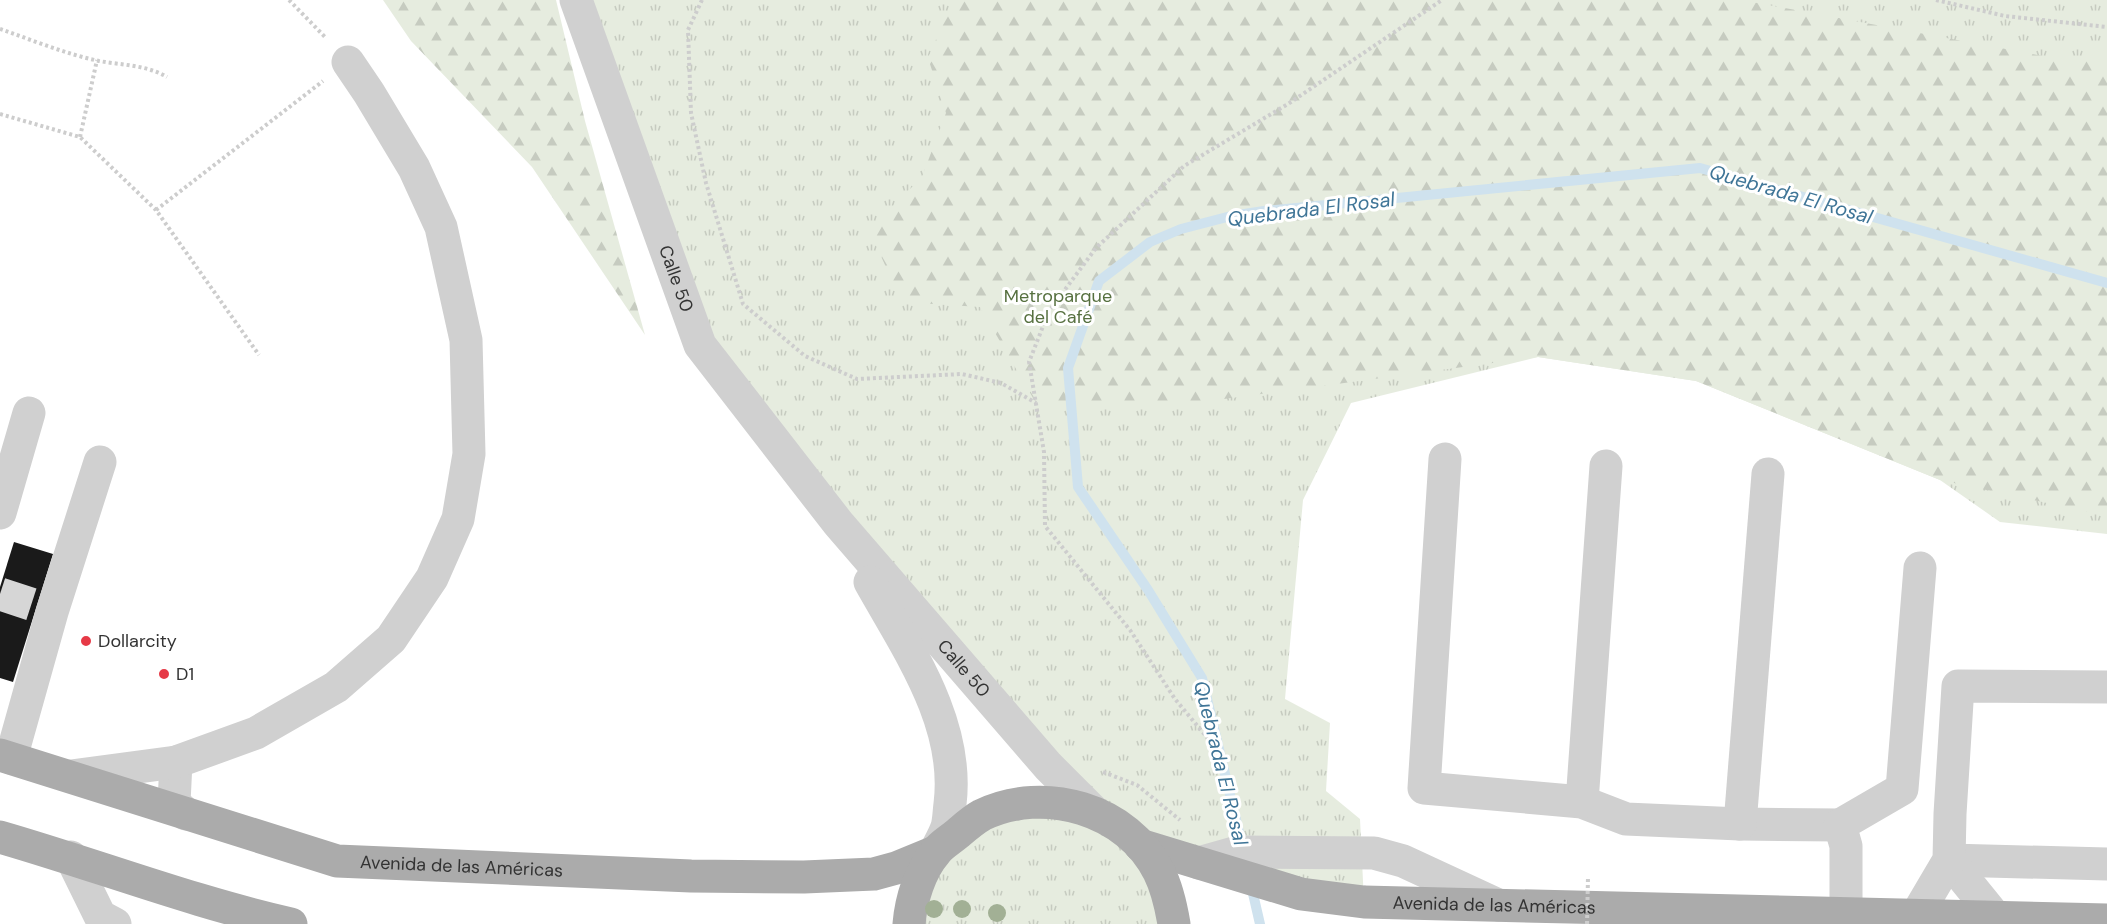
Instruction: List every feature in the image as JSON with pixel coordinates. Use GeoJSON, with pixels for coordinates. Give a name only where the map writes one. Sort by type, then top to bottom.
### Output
{"type":"FeatureCollection","features":[{"type":"Feature","properties":{"kind":"main road","name":"Avenida de las Américas"},"geometry":{"type":"LineString","coordinates":[[5,756],[337,861],[691,876],[804,877],[874,874],[896,868],[935,852]]}},
{"type":"Feature","properties":{"kind":"main road"},"geometry":{"type":"LineString","coordinates":[[909,924],[914,899],[935,852],[980,816],[1005,806],[1035,802],[1065,804],[1094,812],[1119,826],[1140,844],[1159,871],[1170,900],[1174,924]]}},
{"type":"Feature","properties":{"kind":"main road"},"geometry":{"type":"LineString","coordinates":[[0,837],[71,857],[174,891],[291,924]]}},
{"type":"Feature","properties":{"kind":"main road","name":"Avenida de las Américas"},"geometry":{"type":"LineString","coordinates":[[1140,844],[1301,894],[1364,902],[2107,921]]}},
{"type":"Feature","properties":{"kind":"street","name":"Calle 50"},"geometry":{"type":"LineString","coordinates":[[576,0],[700,345],[838,523],[1048,766],[1094,812]]}},
{"type":"Feature","properties":{"kind":"street"},"geometry":{"type":"LineString","coordinates":[[71,776],[176,762],[256,733],[336,687],[391,639],[432,578],[458,519],[469,454],[466,340],[441,227],[414,168],[348,62]]}},
{"type":"Feature","properties":{"kind":"street"},"geometry":{"type":"LineString","coordinates":[[0,513],[29,413]]}},
{"type":"Feature","properties":{"kind":"street"},"geometry":{"type":"LineString","coordinates":[[1445,459],[1424,788],[1582,802],[1626,819],[1740,824],[1840,825],[1902,789],[1920,568]]}},
{"type":"Feature","properties":{"kind":"street"},"geometry":{"type":"LineString","coordinates":[[5,756],[44,609],[100,462]]}},
{"type":"Feature","properties":{"kind":"street"},"geometry":{"type":"LineString","coordinates":[[1582,802],[1606,466]]}},
{"type":"Feature","properties":{"kind":"street"},"geometry":{"type":"LineString","coordinates":[[1740,824],[1768,474]]}},
{"type":"Feature","properties":{"kind":"street","name":"Calle 50"},"geometry":{"type":"LineString","coordinates":[[838,523],[921,674],[936,707],[945,737],[953,783],[947,826],[935,852]]}},
{"type":"Feature","properties":{"kind":"street"},"geometry":{"type":"LineString","coordinates":[[1916,916],[1949,860],[1958,686],[2107,687]]}},
{"type":"Feature","properties":{"kind":"street"},"geometry":{"type":"LineString","coordinates":[[176,762],[174,803],[186,814]]}},
{"type":"Feature","properties":{"kind":"street"},"geometry":{"type":"LineString","coordinates":[[1840,825],[1846,846],[1846,914]]}},
{"type":"Feature","properties":{"kind":"street"},"geometry":{"type":"LineString","coordinates":[[1199,863],[1238,852],[1374,853],[1403,861],[1498,905]]}},
{"type":"Feature","properties":{"kind":"street"},"geometry":{"type":"LineString","coordinates":[[71,857],[100,916],[115,924]]}},
{"type":"Feature","properties":{"kind":"street"},"geometry":{"type":"LineString","coordinates":[[1949,860],[2107,864]]}},
{"type":"Feature","properties":{"kind":"street"},"geometry":{"type":"LineString","coordinates":[[1949,860],[1996,918]]}},
{"type":"Feature","properties":{"kind":"path"},"geometry":{"type":"LineString","coordinates":[[156,210],[348,62],[289,0]]}},
{"type":"Feature","properties":{"kind":"path"},"geometry":{"type":"LineString","coordinates":[[702,0],[688,30],[691,113],[706,183],[743,304],[806,356],[856,380],[962,374],[1001,383],[1036,403]]}},
{"type":"Feature","properties":{"kind":"path"},"geometry":{"type":"LineString","coordinates":[[1220,753],[1175,699],[1130,630],[1045,526],[1044,452],[1029,362],[1049,311],[1096,248],[1184,166],[1288,104],[1442,0]]}},
{"type":"Feature","properties":{"kind":"path"},"geometry":{"type":"LineString","coordinates":[[1936,0],[2005,16],[2107,27]]}},
{"type":"Feature","properties":{"kind":"path"},"geometry":{"type":"LineString","coordinates":[[0,29],[97,60],[132,66],[167,77]]}},
{"type":"Feature","properties":{"kind":"path"},"geometry":{"type":"LineString","coordinates":[[80,137],[97,60]]}},
{"type":"Feature","properties":{"kind":"path"},"geometry":{"type":"LineString","coordinates":[[0,114],[80,137],[156,210],[259,354]]}},
{"type":"Feature","properties":{"kind":"path"},"geometry":{"type":"LineString","coordinates":[[1095,770],[1137,785],[1185,825]]}},
{"type":"Feature","properties":{"kind":"path"},"geometry":{"type":"LineString","coordinates":[[1587,877],[1587,924]]}},
{"type":"Feature","properties":{"kind":"path"},"geometry":{"type":"LineString","coordinates":[[1587,891],[1599,891]]}},
{"type":"Feature","properties":{"kind":"green space"},"geometry":{"type":"Polygon","coordinates":[[[383,0],[556,0],[585,121],[645,335],[532,167],[411,41],[383,0]]]}},
{"type":"Feature","properties":{"kind":"green space","name":"Metroparque del Café"},"geometry":{"type":"Polygon","coordinates":[[[576,0],[2107,0],[2107,534],[2000,522],[1940,480],[1696,381],[1538,357],[1351,403],[1303,500],[1285,699],[1330,723],[1326,791],[1360,819],[1364,902],[1141,845],[1174,924],[909,924],[962,830],[1065,804],[700,345],[576,0]]]}},
{"type":"Feature","properties":{"kind":"green space"},"geometry":{"type":"Polygon","coordinates":[[[953,0],[1741,0],[2054,58],[2107,56],[2107,516],[1940,480],[1696,381],[1538,357],[1172,406],[1036,403],[980,307],[902,302],[869,230],[922,177],[946,113],[928,58],[953,0]]]}},
{"type":"Feature","properties":{"kind":"building"},"geometry":{"type":"Polygon","coordinates":[[[14,542],[53,554],[13,682],[0,678],[0,587],[14,542]]]}},
{"type":"Feature","properties":{"kind":"waterway","name":"Quebrada El Rosal"},"geometry":{"type":"LineString","coordinates":[[1243,849],[1202,678],[1148,590],[1078,487],[1068,368],[1099,281],[1150,242],[1181,229],[1231,216],[1264,211],[1700,168],[2107,283]]}},
{"type":"Feature","properties":{"kind":"waterway","name":"Quebrada El Rosal"},"geometry":{"type":"LineString","coordinates":[[1251,885],[1260,924]]}},
{"type":"Feature","properties":{"kind":"tunnel"},"geometry":{"type":"LineString","coordinates":[[0,594],[37,606]]}},
{"type":"Feature","properties":{"kind":"place","name":"Dollarcity"},"geometry":{"type":"Point","coordinates":[86,641]}},
{"type":"Feature","properties":{"kind":"place","name":"D1"},"geometry":{"type":"Point","coordinates":[164,674]}}]}
